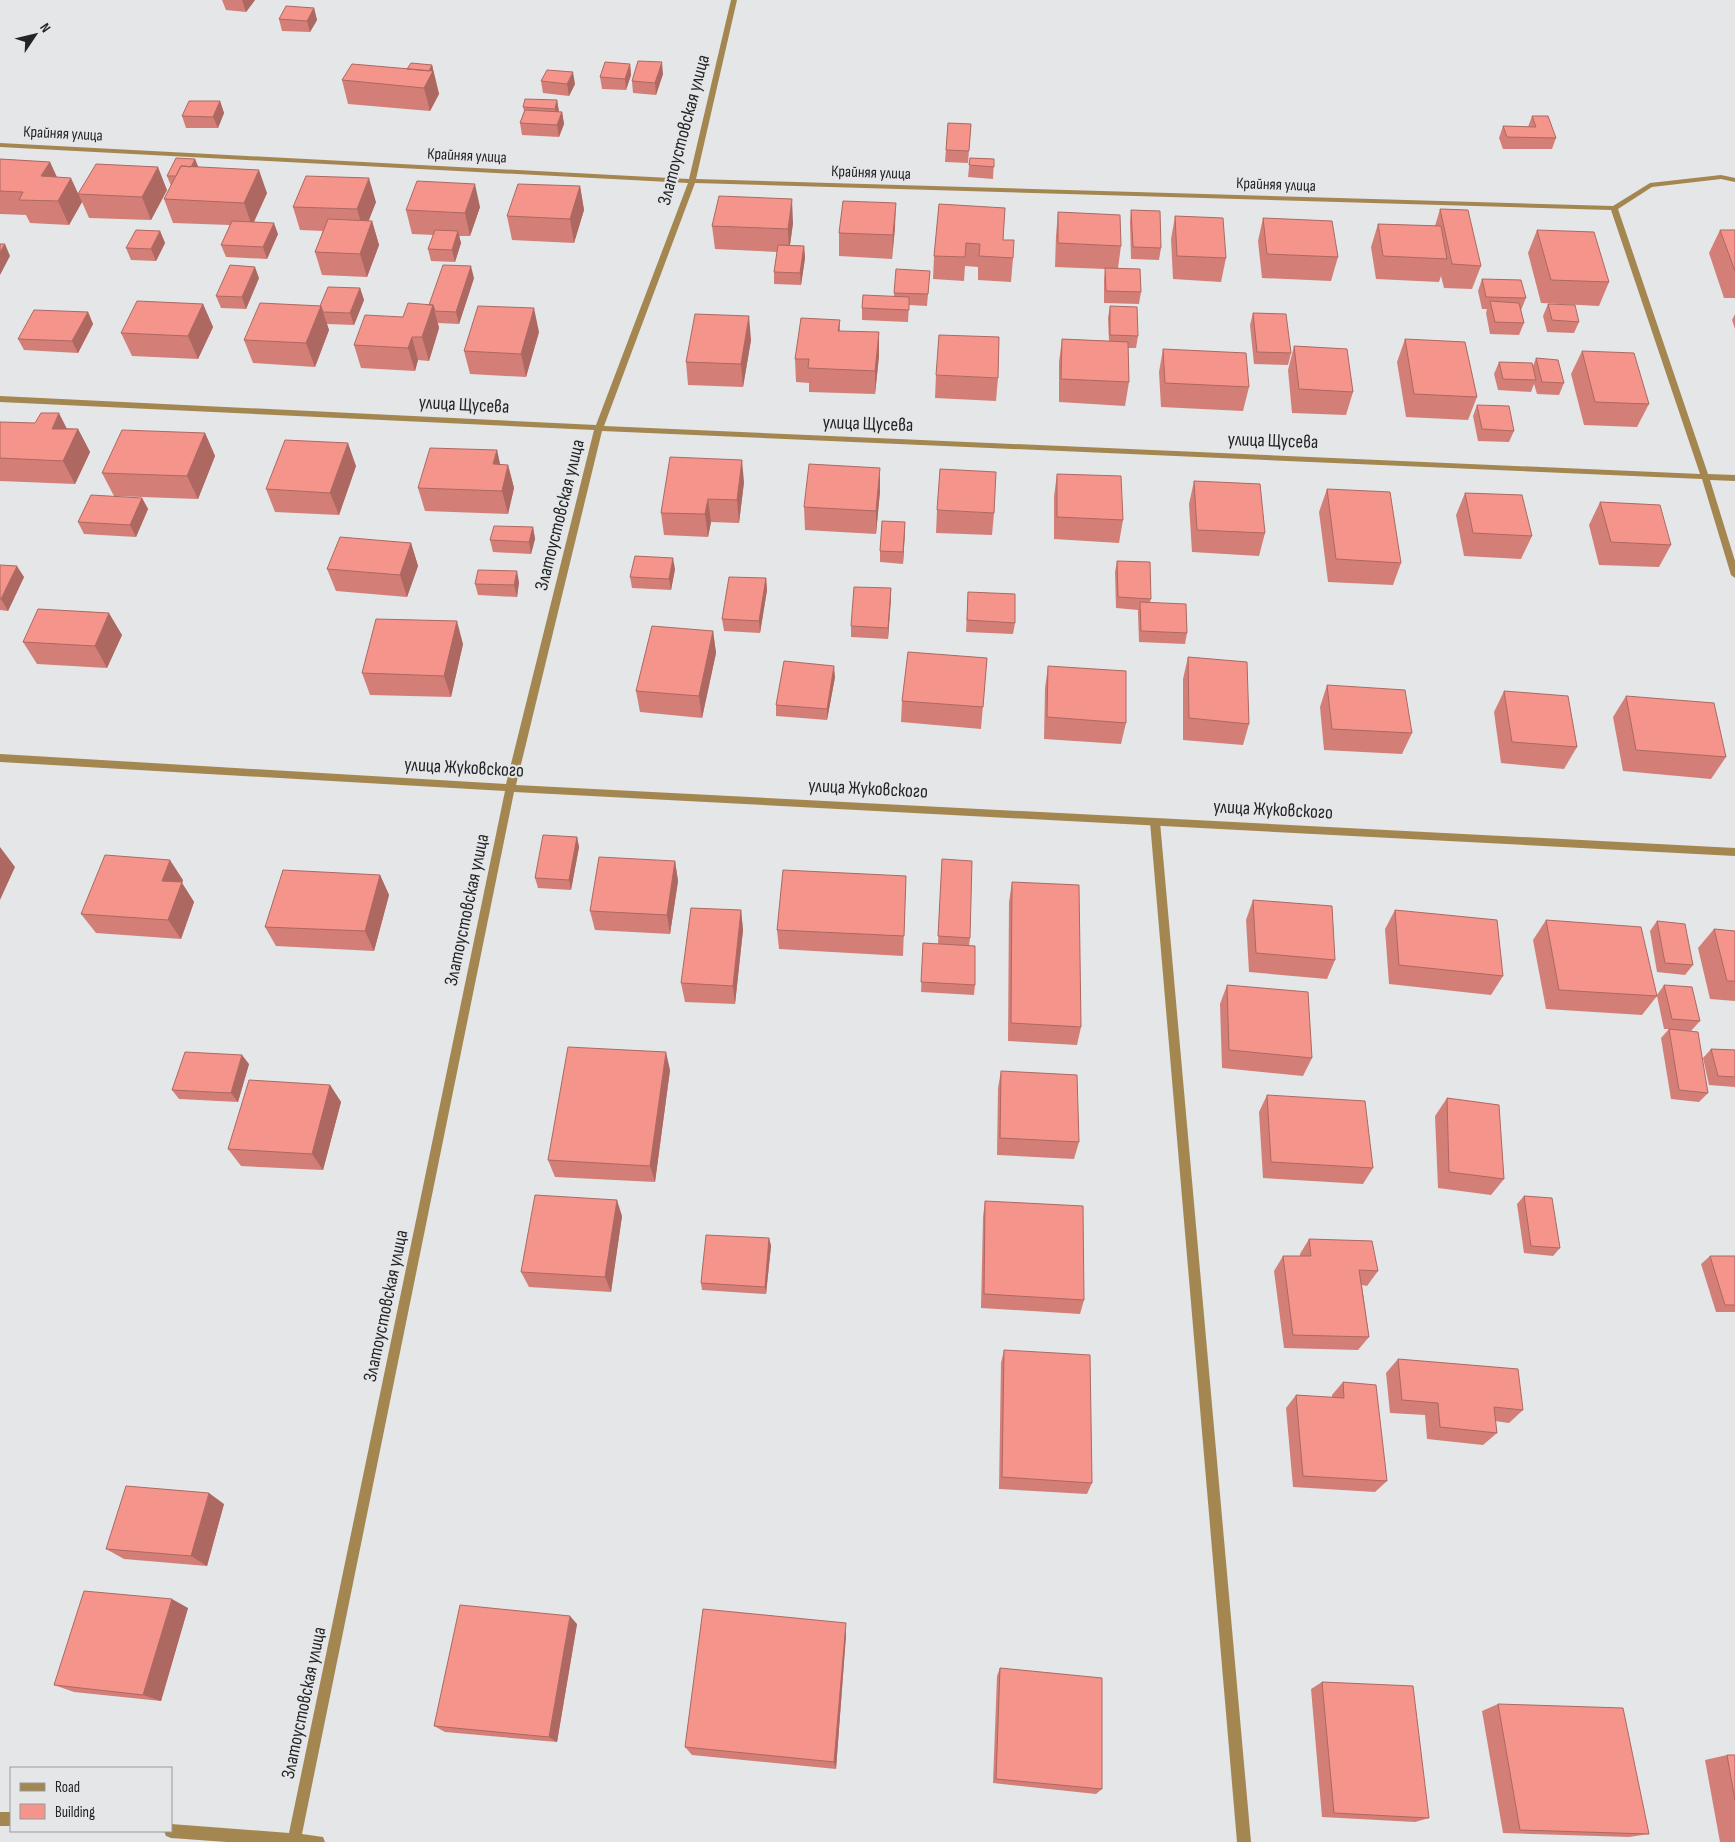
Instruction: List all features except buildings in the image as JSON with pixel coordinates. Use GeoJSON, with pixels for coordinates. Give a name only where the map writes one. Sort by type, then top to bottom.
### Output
{"type":"FeatureCollection","features":[{"type":"Feature","properties":{"kind":"street","name":"Златоустовская улица"},"geometry":{"type":"LineString","coordinates":[[294,1841],[510,788],[599,428],[692,181],[734,0]]}},
{"type":"Feature","properties":{"kind":"street","name":"Крайняя улица"},"geometry":{"type":"LineString","coordinates":[[0,145],[692,181],[1614,208]]}},
{"type":"Feature","properties":{"kind":"street"},"geometry":{"type":"LineString","coordinates":[[1735,180],[1721,177],[1650,186],[1614,208],[1705,476],[1735,575]]}},
{"type":"Feature","properties":{"kind":"street","name":"улица Щусева"},"geometry":{"type":"LineString","coordinates":[[0,399],[599,428],[1735,478]]}},
{"type":"Feature","properties":{"kind":"street","name":"улица Жуковского"},"geometry":{"type":"LineString","coordinates":[[0,758],[510,788],[1735,852]]}},
{"type":"Feature","properties":{"kind":"street"},"geometry":{"type":"LineString","coordinates":[[1155,822],[1244,1842]]}},
{"type":"Feature","properties":{"kind":"street"},"geometry":{"type":"LineString","coordinates":[[172,1831],[318,1842]]}}]}
